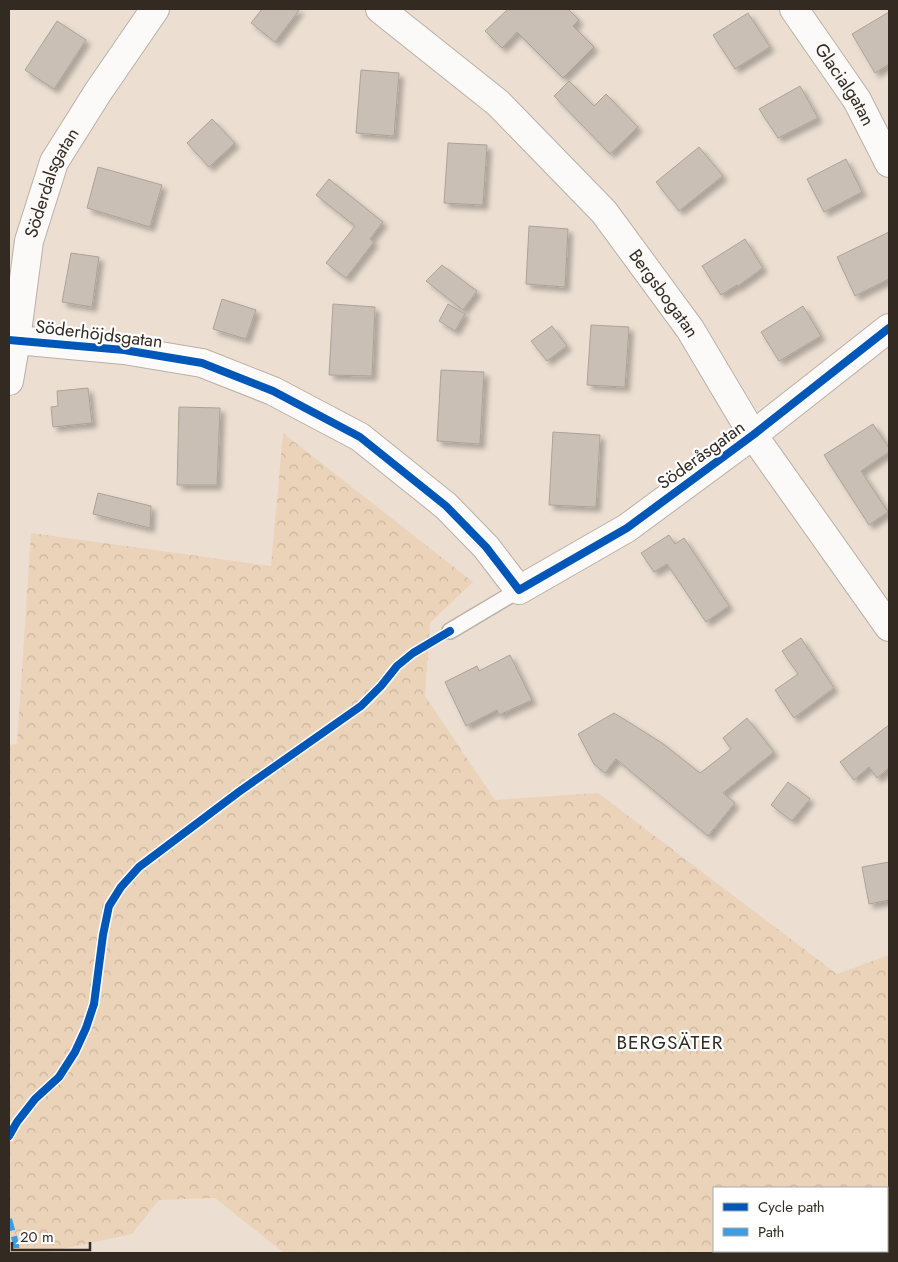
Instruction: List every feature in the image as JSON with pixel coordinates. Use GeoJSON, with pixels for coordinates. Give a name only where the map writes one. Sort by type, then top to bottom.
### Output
{"type":"FeatureCollection","features":[{"type":"Feature","properties":{"kind":"street","name":"Söderdalsgatan"},"geometry":{"type":"LineString","coordinates":[[9,380],[29,241],[54,162],[98,92],[155,9]]}},
{"type":"Feature","properties":{"kind":"street","name":"Bergsbogatan"},"geometry":{"type":"LineString","coordinates":[[380,9],[498,103],[604,212],[690,329],[753,436],[889,627]]}},
{"type":"Feature","properties":{"kind":"street","name":"Glacialgatan"},"geometry":{"type":"LineString","coordinates":[[794,9],[857,100],[889,163]]}},
{"type":"Feature","properties":{"kind":"street","name":"Söderåsgatan"},"geometry":{"type":"LineString","coordinates":[[519,590],[627,528],[753,436],[889,328]]}},
{"type":"Feature","properties":{"kind":"street","name":"Söderhöjdsgatan"},"geometry":{"type":"LineString","coordinates":[[16,340],[124,350],[202,363],[273,391],[360,437],[439,501],[486,547],[519,590]]}},
{"type":"Feature","properties":{"kind":"lane"},"geometry":{"type":"LineString","coordinates":[[450,631],[519,590]]}},
{"type":"Feature","properties":{"kind":"green space"},"geometry":{"type":"Polygon","coordinates":[[[283,433],[473,582],[430,623],[425,696],[495,800],[598,793],[837,974],[889,955],[889,1253],[284,1253],[215,1198],[159,1200],[132,1234],[44,1253],[9,1253],[9,745],[17,744],[31,533],[271,566],[283,433]]]}},
{"type":"Feature","properties":{"kind":"building"},"geometry":{"type":"Polygon","coordinates":[[[262,9],[300,9],[275,42],[251,23],[262,9]]]}},
{"type":"Feature","properties":{"kind":"building"},"geometry":{"type":"Polygon","coordinates":[[[508,9],[568,9],[579,20],[573,26],[594,47],[563,78],[517,32],[502,48],[485,31],[508,9]]]}},
{"type":"Feature","properties":{"kind":"building"},"geometry":{"type":"Polygon","coordinates":[[[889,12],[889,64],[875,73],[852,34],[889,12]]]}},
{"type":"Feature","properties":{"kind":"building"},"geometry":{"type":"Polygon","coordinates":[[[748,13],[770,47],[735,69],[713,35],[748,13]]]}},
{"type":"Feature","properties":{"kind":"building"},"geometry":{"type":"Polygon","coordinates":[[[57,21],[86,40],[54,89],[25,70],[57,21]]]}},
{"type":"Feature","properties":{"kind":"building"},"geometry":{"type":"Polygon","coordinates":[[[361,70],[399,73],[394,136],[356,133],[361,70]]]}},
{"type":"Feature","properties":{"kind":"building"},"geometry":{"type":"Polygon","coordinates":[[[569,81],[594,106],[606,94],[638,127],[610,154],[554,96],[569,81]]]}},
{"type":"Feature","properties":{"kind":"building"},"geometry":{"type":"Polygon","coordinates":[[[800,86],[818,118],[778,138],[759,109],[800,86]]]}},
{"type":"Feature","properties":{"kind":"building"},"geometry":{"type":"Polygon","coordinates":[[[212,119],[235,143],[209,167],[187,143],[212,119]]]}},
{"type":"Feature","properties":{"kind":"building"},"geometry":{"type":"Polygon","coordinates":[[[448,143],[487,145],[483,205],[444,203],[448,143]]]}},
{"type":"Feature","properties":{"kind":"building"},"geometry":{"type":"Polygon","coordinates":[[[699,147],[723,176],[679,211],[656,182],[699,147]]]}},
{"type":"Feature","properties":{"kind":"building"},"geometry":{"type":"Polygon","coordinates":[[[846,159],[862,192],[824,212],[807,179],[846,159]]]}},
{"type":"Feature","properties":{"kind":"building"},"geometry":{"type":"Polygon","coordinates":[[[98,167],[162,185],[150,227],[87,208],[98,167]]]}},
{"type":"Feature","properties":{"kind":"building"},"geometry":{"type":"Polygon","coordinates":[[[329,179],[383,222],[370,239],[374,242],[346,278],[326,263],[355,226],[316,195],[329,179]]]}},
{"type":"Feature","properties":{"kind":"building"},"geometry":{"type":"Polygon","coordinates":[[[529,226],[568,229],[565,287],[526,284],[529,226]]]}},
{"type":"Feature","properties":{"kind":"building"},"geometry":{"type":"Polygon","coordinates":[[[889,232],[889,279],[855,296],[837,257],[889,232]]]}},
{"type":"Feature","properties":{"kind":"building"},"geometry":{"type":"Polygon","coordinates":[[[745,239],[763,268],[738,286],[721,295],[702,266],[745,239]]]}},
{"type":"Feature","properties":{"kind":"building"},"geometry":{"type":"Polygon","coordinates":[[[71,253],[99,257],[92,307],[62,302],[71,253]]]}},
{"type":"Feature","properties":{"kind":"building"},"geometry":{"type":"Polygon","coordinates":[[[442,265],[477,291],[463,310],[426,281],[442,265]]]}},
{"type":"Feature","properties":{"kind":"building"},"geometry":{"type":"Polygon","coordinates":[[[222,299],[256,310],[246,339],[213,329],[222,299]]]}},
{"type":"Feature","properties":{"kind":"building"},"geometry":{"type":"Polygon","coordinates":[[[333,304],[375,307],[372,376],[329,375],[333,304]]]}},
{"type":"Feature","properties":{"kind":"building"},"geometry":{"type":"Polygon","coordinates":[[[448,304],[465,314],[455,331],[439,321],[448,304]]]}},
{"type":"Feature","properties":{"kind":"building"},"geometry":{"type":"Polygon","coordinates":[[[803,306],[821,336],[779,361],[761,332],[803,306]]]}},
{"type":"Feature","properties":{"kind":"building"},"geometry":{"type":"Polygon","coordinates":[[[591,325],[629,327],[625,387],[587,385],[591,325]]]}},
{"type":"Feature","properties":{"kind":"building"},"geometry":{"type":"Polygon","coordinates":[[[552,326],[567,346],[547,361],[531,341],[552,326]]]}},
{"type":"Feature","properties":{"kind":"building"},"geometry":{"type":"Polygon","coordinates":[[[441,370],[484,372],[480,444],[437,441],[441,370]]]}},
{"type":"Feature","properties":{"kind":"building"},"geometry":{"type":"Polygon","coordinates":[[[88,388],[92,423],[53,427],[51,407],[58,406],[57,391],[88,388]]]}},
{"type":"Feature","properties":{"kind":"building"},"geometry":{"type":"Polygon","coordinates":[[[179,407],[220,408],[217,485],[177,485],[179,407]]]}},
{"type":"Feature","properties":{"kind":"building"},"geometry":{"type":"Polygon","coordinates":[[[873,424],[889,448],[889,452],[861,471],[888,512],[869,525],[824,455],[873,424]]]}},
{"type":"Feature","properties":{"kind":"building"},"geometry":{"type":"Polygon","coordinates":[[[553,432],[600,435],[596,507],[549,505],[553,432]]]}},
{"type":"Feature","properties":{"kind":"building"},"geometry":{"type":"Polygon","coordinates":[[[98,493],[151,506],[150,528],[93,514],[98,493]]]}},
{"type":"Feature","properties":{"kind":"building"},"geometry":{"type":"Polygon","coordinates":[[[669,535],[675,544],[684,538],[729,606],[706,622],[667,564],[654,572],[641,553],[669,535]]]}},
{"type":"Feature","properties":{"kind":"building"},"geometry":{"type":"Polygon","coordinates":[[[801,638],[834,688],[794,718],[775,690],[798,674],[782,651],[801,638]]]}},
{"type":"Feature","properties":{"kind":"building"},"geometry":{"type":"Polygon","coordinates":[[[510,655],[532,700],[499,715],[497,710],[466,726],[445,682],[477,666],[479,671],[510,655]]]}},
{"type":"Feature","properties":{"kind":"building"},"geometry":{"type":"Polygon","coordinates":[[[614,713],[662,743],[700,773],[731,749],[723,738],[747,718],[774,752],[723,793],[735,803],[708,836],[616,759],[605,773],[594,764],[578,734],[614,713]]]}},
{"type":"Feature","properties":{"kind":"building"},"geometry":{"type":"Polygon","coordinates":[[[889,725],[889,768],[877,778],[869,767],[854,780],[840,762],[889,725]]]}},
{"type":"Feature","properties":{"kind":"building"},"geometry":{"type":"Polygon","coordinates":[[[788,782],[810,799],[792,821],[771,805],[788,782]]]}},
{"type":"Feature","properties":{"kind":"building"},"geometry":{"type":"Polygon","coordinates":[[[889,862],[889,900],[869,904],[862,867],[889,862]]]}},
{"type":"Feature","properties":{"kind":"marked path"},"geometry":{"type":"LineString","coordinates":[[9,1219],[17,1253]]}},
{"type":"Feature","properties":{"kind":"cycle path"},"geometry":{"type":"LineString","coordinates":[[9,340],[124,350],[202,363],[273,391],[360,437],[446,506],[486,547],[519,590],[627,528],[753,435],[889,328]]}},
{"type":"Feature","properties":{"kind":"cycle path"},"geometry":{"type":"LineString","coordinates":[[9,1136],[17,1122],[35,1099],[59,1077],[75,1052],[86,1028],[94,1004],[103,935],[109,906],[121,887],[139,867],[240,791],[361,706],[397,666],[413,653],[450,631]]}},
{"type":"Feature","properties":{"kind":"district","name":"BERGSÄTER"},"geometry":{"type":"Point","coordinates":[670,1042]}}]}
